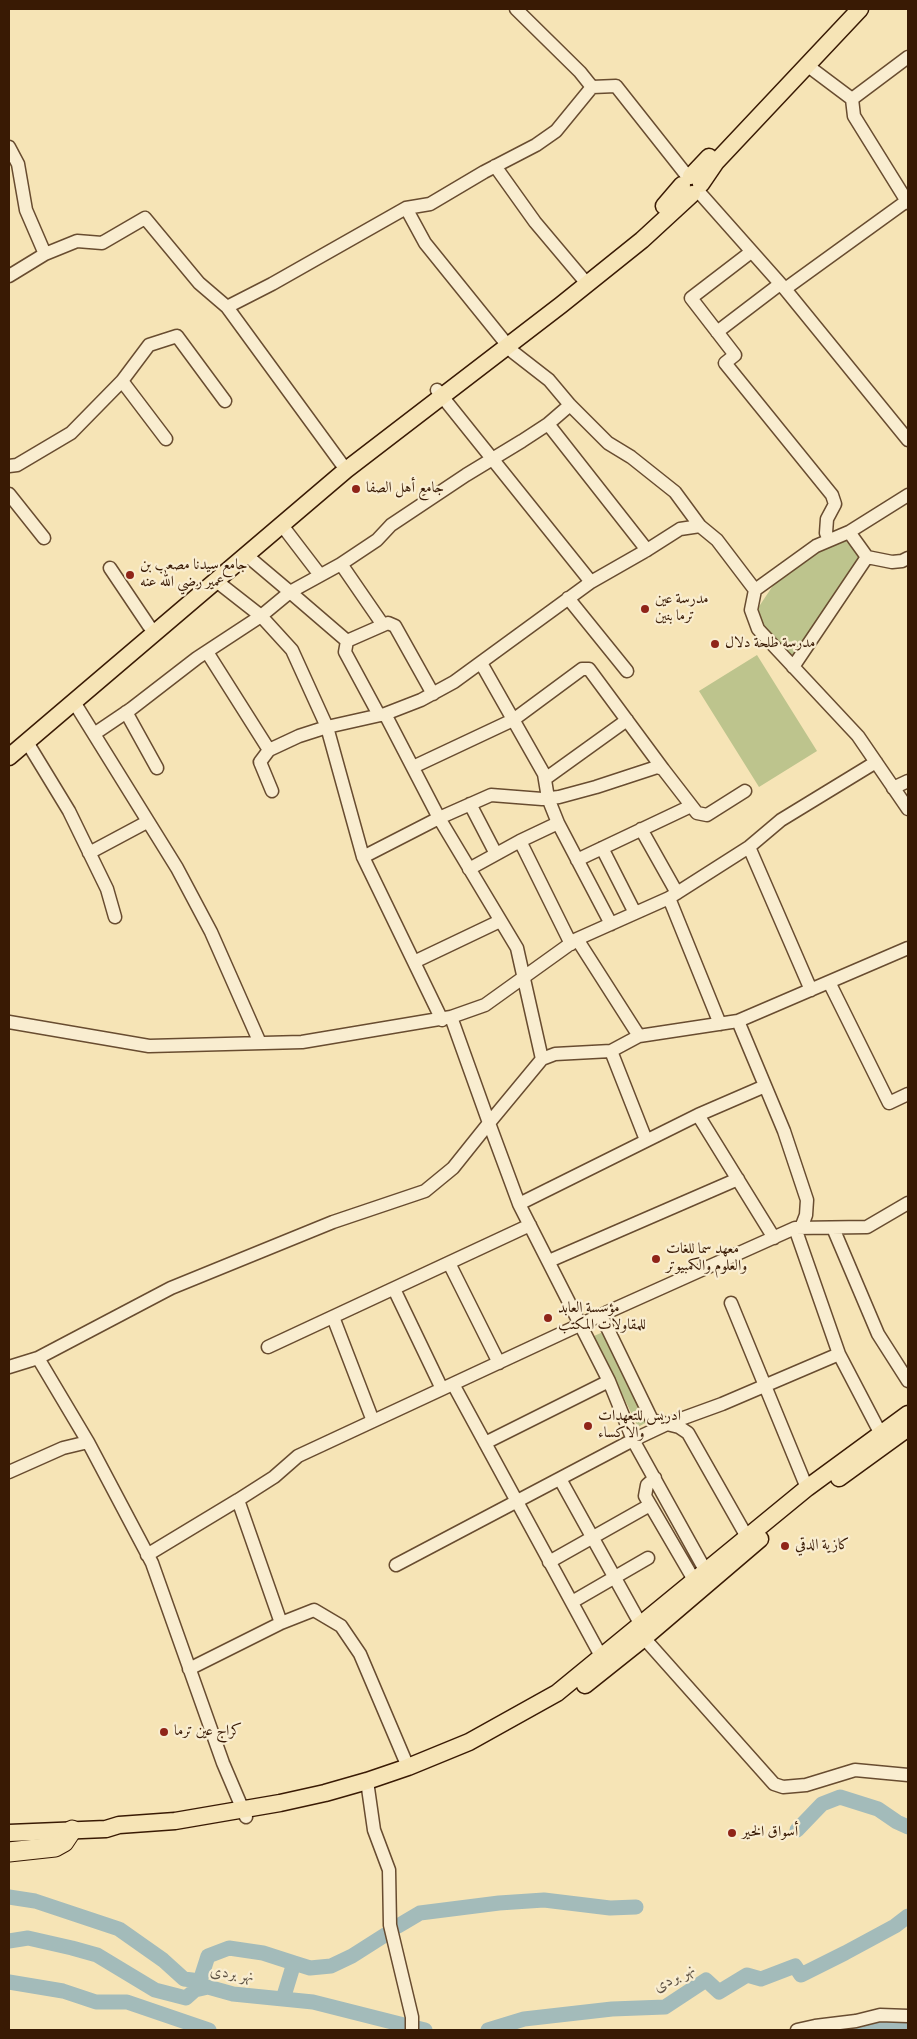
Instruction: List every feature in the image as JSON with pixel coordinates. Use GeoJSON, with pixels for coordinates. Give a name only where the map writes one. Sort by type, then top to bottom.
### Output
{"type":"FeatureCollection","features":[{"type":"Feature","properties":{"kind":"highway"},"geometry":{"type":"LineString","coordinates":[[9,1852],[56,1847],[64,1842],[72,1830]]}},
{"type":"Feature","properties":{"kind":"main road"},"geometry":{"type":"LineString","coordinates":[[9,747],[342,463],[505,344],[652,225],[692,184],[850,9]]}},
{"type":"Feature","properties":{"kind":"main road"},"geometry":{"type":"LineString","coordinates":[[692,184],[716,162],[860,9]]}},
{"type":"Feature","properties":{"kind":"main road"},"geometry":{"type":"LineString","coordinates":[[505,344],[652,225]]}},
{"type":"Feature","properties":{"kind":"main road"},"geometry":{"type":"LineString","coordinates":[[9,757],[245,554],[440,393]]}},
{"type":"Feature","properties":{"kind":"main road"},"geometry":{"type":"LineString","coordinates":[[9,1833],[106,1830],[126,1824],[175,1821],[244,1813],[300,1799],[367,1786],[438,1767],[495,1740],[568,1699],[703,1577],[749,1541],[821,1490],[883,1439],[908,1414]]}},
{"type":"Feature","properties":{"kind":"main road"},"geometry":{"type":"LineString","coordinates":[[749,1541],[807,1488],[883,1439],[908,1428]]}},
{"type":"Feature","properties":{"kind":"main road"},"geometry":{"type":"LineString","coordinates":[[367,1786],[469,1742],[543,1703],[602,1658],[643,1631]]}},
{"type":"Feature","properties":{"kind":"street"},"geometry":{"type":"LineString","coordinates":[[516,9],[592,86],[616,86],[692,184],[783,287],[908,440]]}},
{"type":"Feature","properties":{"kind":"street"},"geometry":{"type":"LineString","coordinates":[[852,99],[908,57]]}},
{"type":"Feature","properties":{"kind":"street"},"geometry":{"type":"LineString","coordinates":[[717,332],[908,201],[854,116],[852,99],[808,66]]}},
{"type":"Feature","properties":{"kind":"street"},"geometry":{"type":"LineString","coordinates":[[227,307],[272,284],[406,208],[430,204],[536,145],[556,132],[592,86]]}},
{"type":"Feature","properties":{"kind":"street"},"geometry":{"type":"LineString","coordinates":[[9,147],[18,164],[26,210],[46,254]]}},
{"type":"Feature","properties":{"kind":"street"},"geometry":{"type":"LineString","coordinates":[[496,166],[531,216],[583,279]]}},
{"type":"Feature","properties":{"kind":"street"},"geometry":{"type":"LineString","coordinates":[[406,208],[426,242],[505,344],[549,380],[570,405],[608,442],[631,457],[675,492],[700,526],[717,540],[755,590]]}},
{"type":"Feature","properties":{"kind":"street"},"geometry":{"type":"LineString","coordinates":[[9,276],[46,254],[77,241],[102,243],[145,218],[199,283],[227,307],[342,463]]}},
{"type":"Feature","properties":{"kind":"street"},"geometry":{"type":"LineString","coordinates":[[751,252],[690,298],[735,355],[725,363],[832,495],[835,504],[827,519],[826,533],[829,540]]}},
{"type":"Feature","properties":{"kind":"street"},"geometry":{"type":"LineString","coordinates":[[9,466],[17,465],[71,433],[122,381],[149,345],[177,336],[225,400]]}},
{"type":"Feature","properties":{"kind":"street"},"geometry":{"type":"LineString","coordinates":[[122,381],[166,440]]}},
{"type":"Feature","properties":{"kind":"street"},"geometry":{"type":"LineString","coordinates":[[440,393],[591,582]]}},
{"type":"Feature","properties":{"kind":"street"},"geometry":{"type":"LineString","coordinates":[[94,734],[207,652],[261,616],[290,592],[341,564],[377,540],[391,525],[548,424],[570,405]]}},
{"type":"Feature","properties":{"kind":"street"},"geometry":{"type":"LineString","coordinates":[[548,424],[647,550]]}},
{"type":"Feature","properties":{"kind":"street"},"geometry":{"type":"LineString","coordinates":[[9,494],[44,538]]}},
{"type":"Feature","properties":{"kind":"street"},"geometry":{"type":"LineString","coordinates":[[908,495],[849,532],[816,546],[755,590],[751,610],[758,629],[858,736],[908,809]]}},
{"type":"Feature","properties":{"kind":"street"},"geometry":{"type":"LineString","coordinates":[[281,524],[320,575]]}},
{"type":"Feature","properties":{"kind":"street"},"geometry":{"type":"LineString","coordinates":[[272,791],[260,762],[269,750],[299,736],[327,727],[382,714],[433,694],[481,663],[591,582],[680,529],[700,526]]}},
{"type":"Feature","properties":{"kind":"street"},"geometry":{"type":"LineString","coordinates":[[849,532],[867,557],[892,562],[908,558]]}},
{"type":"Feature","properties":{"kind":"street"},"geometry":{"type":"LineString","coordinates":[[245,554],[347,641]]}},
{"type":"Feature","properties":{"kind":"street"},"geometry":{"type":"LineString","coordinates":[[792,666],[867,557]]}},
{"type":"Feature","properties":{"kind":"street"},"geometry":{"type":"LineString","coordinates":[[341,564],[383,625]]}},
{"type":"Feature","properties":{"kind":"street"},"geometry":{"type":"LineString","coordinates":[[110,568],[149,626]]}},
{"type":"Feature","properties":{"kind":"street"},"geometry":{"type":"LineString","coordinates":[[215,580],[261,616],[292,650],[327,727],[363,857],[414,962],[446,1019],[490,1123],[519,1204],[581,1324],[609,1381],[633,1440],[655,1478],[703,1577]]}},
{"type":"Feature","properties":{"kind":"street"},"geometry":{"type":"LineString","coordinates":[[568,598],[627,671]]}},
{"type":"Feature","properties":{"kind":"street"},"geometry":{"type":"LineString","coordinates":[[347,641],[388,623],[395,626],[433,694]]}},
{"type":"Feature","properties":{"kind":"street"},"geometry":{"type":"LineString","coordinates":[[347,641],[344,652],[413,767],[439,818],[517,948],[542,1059]]}},
{"type":"Feature","properties":{"kind":"street"},"geometry":{"type":"LineString","coordinates":[[207,652],[269,750]]}},
{"type":"Feature","properties":{"kind":"street"},"geometry":{"type":"LineString","coordinates":[[481,663],[544,774],[548,798],[558,823],[611,924]]}},
{"type":"Feature","properties":{"kind":"street"},"geometry":{"type":"LineString","coordinates":[[413,767],[513,720],[582,669],[589,669],[697,813],[707,815],[745,791]]}},
{"type":"Feature","properties":{"kind":"street"},"geometry":{"type":"LineString","coordinates":[[74,702],[177,868],[211,932],[260,1043]]}},
{"type":"Feature","properties":{"kind":"street"},"geometry":{"type":"LineString","coordinates":[[126,712],[157,768]]}},
{"type":"Feature","properties":{"kind":"street"},"geometry":{"type":"LineString","coordinates":[[545,779],[627,720]]}},
{"type":"Feature","properties":{"kind":"street"},"geometry":{"type":"LineString","coordinates":[[27,742],[69,811],[107,889],[115,917]]}},
{"type":"Feature","properties":{"kind":"street"},"geometry":{"type":"LineString","coordinates":[[9,1022],[149,1046],[302,1042],[446,1019],[485,1005],[574,941],[673,896],[749,847],[781,820],[876,762]]}},
{"type":"Feature","properties":{"kind":"street"},"geometry":{"type":"LineString","coordinates":[[363,857],[439,818],[491,795],[548,798],[596,787],[658,767],[663,769]]}},
{"type":"Feature","properties":{"kind":"street"},"geometry":{"type":"LineString","coordinates":[[894,788],[908,781]]}},
{"type":"Feature","properties":{"kind":"street"},"geometry":{"type":"LineString","coordinates":[[470,804],[496,854]]}},
{"type":"Feature","properties":{"kind":"street"},"geometry":{"type":"LineString","coordinates":[[577,860],[691,806]]}},
{"type":"Feature","properties":{"kind":"street"},"geometry":{"type":"LineString","coordinates":[[89,853],[147,822]]}},
{"type":"Feature","properties":{"kind":"street"},"geometry":{"type":"LineString","coordinates":[[469,869],[558,823]]}},
{"type":"Feature","properties":{"kind":"street"},"geometry":{"type":"LineString","coordinates":[[642,829],[673,896],[720,1024]]}},
{"type":"Feature","properties":{"kind":"street"},"geometry":{"type":"LineString","coordinates":[[520,841],[574,941],[639,1036]]}},
{"type":"Feature","properties":{"kind":"street"},"geometry":{"type":"LineString","coordinates":[[749,847],[811,990]]}},
{"type":"Feature","properties":{"kind":"street"},"geometry":{"type":"LineString","coordinates":[[602,848],[635,913]]}},
{"type":"Feature","properties":{"kind":"street"},"geometry":{"type":"LineString","coordinates":[[414,962],[500,920]]}},
{"type":"Feature","properties":{"kind":"street"},"geometry":{"type":"LineString","coordinates":[[9,1367],[38,1358],[171,1288],[333,1222],[425,1191],[453,1168],[542,1059],[555,1054],[611,1051],[639,1036],[738,1021],[908,948]]}},
{"type":"Feature","properties":{"kind":"street"},"geometry":{"type":"LineString","coordinates":[[829,982],[889,1103],[908,1094]]}},
{"type":"Feature","properties":{"kind":"street"},"geometry":{"type":"LineString","coordinates":[[738,1021],[784,1131],[806,1200],[806,1215],[798,1228],[839,1354],[883,1439]]}},
{"type":"Feature","properties":{"kind":"street"},"geometry":{"type":"LineString","coordinates":[[611,1051],[646,1140]]}},
{"type":"Feature","properties":{"kind":"street"},"geometry":{"type":"LineString","coordinates":[[519,1204],[698,1114],[765,1086]]}},
{"type":"Feature","properties":{"kind":"street"},"geometry":{"type":"LineString","coordinates":[[698,1114],[774,1238]]}},
{"type":"Feature","properties":{"kind":"street"},"geometry":{"type":"LineString","coordinates":[[548,1261],[738,1179]]}},
{"type":"Feature","properties":{"kind":"street"},"geometry":{"type":"LineString","coordinates":[[147,1555],[274,1477],[298,1456],[581,1324],[798,1228],[868,1227],[908,1203]]}},
{"type":"Feature","properties":{"kind":"street"},"geometry":{"type":"LineString","coordinates":[[268,1347],[530,1225]]}},
{"type":"Feature","properties":{"kind":"street"},"geometry":{"type":"LineString","coordinates":[[833,1228],[878,1334],[908,1382]]}},
{"type":"Feature","properties":{"kind":"street"},"geometry":{"type":"LineString","coordinates":[[449,1263],[499,1363]]}},
{"type":"Feature","properties":{"kind":"street"},"geometry":{"type":"LineString","coordinates":[[394,1289],[447,1387],[485,1444],[602,1658]]}},
{"type":"Feature","properties":{"kind":"street"},"geometry":{"type":"LineString","coordinates":[[731,1303],[807,1488]]}},
{"type":"Feature","properties":{"kind":"street"},"geometry":{"type":"LineString","coordinates":[[601,1315],[652,1420],[679,1427],[688,1433],[749,1541]]}},
{"type":"Feature","properties":{"kind":"street"},"geometry":{"type":"LineString","coordinates":[[333,1317],[373,1422]]}},
{"type":"Feature","properties":{"kind":"street"},"geometry":{"type":"LineString","coordinates":[[396,1565],[633,1440],[667,1424],[765,1386],[839,1354]]}},
{"type":"Feature","properties":{"kind":"street"},"geometry":{"type":"LineString","coordinates":[[38,1358],[88,1442],[147,1555],[223,1763],[244,1813]]}},
{"type":"Feature","properties":{"kind":"street"},"geometry":{"type":"LineString","coordinates":[[485,1444],[609,1381]]}},
{"type":"Feature","properties":{"kind":"street"},"geometry":{"type":"LineString","coordinates":[[9,1472],[64,1448],[88,1442]]}},
{"type":"Feature","properties":{"kind":"street"},"geometry":{"type":"LineString","coordinates":[[655,1478],[645,1488],[645,1496],[703,1577]]}},
{"type":"Feature","properties":{"kind":"street"},"geometry":{"type":"LineString","coordinates":[[560,1480],[643,1631],[774,1784],[782,1787],[806,1785],[855,1770],[908,1776]]}},
{"type":"Feature","properties":{"kind":"street"},"geometry":{"type":"LineString","coordinates":[[238,1500],[282,1624]]}},
{"type":"Feature","properties":{"kind":"street"},"geometry":{"type":"LineString","coordinates":[[549,1562],[650,1505]]}},
{"type":"Feature","properties":{"kind":"street"},"geometry":{"type":"LineString","coordinates":[[572,1602],[648,1558]]}},
{"type":"Feature","properties":{"kind":"street"},"geometry":{"type":"LineString","coordinates":[[190,1670],[314,1610],[341,1626],[360,1654],[408,1767]]}},
{"type":"Feature","properties":{"kind":"street"},"geometry":{"type":"LineString","coordinates":[[367,1786],[374,1830],[389,1870],[390,1926],[412,2017],[412,2030]]}},
{"type":"Feature","properties":{"kind":"street"},"geometry":{"type":"LineString","coordinates":[[797,2030],[856,2021],[880,2015],[908,2016]]}},
{"type":"Feature","properties":{"kind":"green space"},"geometry":{"type":"Polygon","coordinates":[[[844,539],[861,557],[793,657],[764,627],[758,608],[774,584],[819,550],[844,539]]]}},
{"type":"Feature","properties":{"kind":"green space"},"geometry":{"type":"Polygon","coordinates":[[[757,655],[817,751],[759,787],[699,691],[757,655]]]}},
{"type":"Feature","properties":{"kind":"green space"},"geometry":{"type":"Polygon","coordinates":[[[603,1332],[647,1422],[638,1427],[594,1336],[603,1332]]]}},
{"type":"Feature","properties":{"kind":"waterway"},"geometry":{"type":"LineString","coordinates":[[797,1830],[822,1804],[840,1797],[878,1809],[908,1827]]}},
{"type":"Feature","properties":{"kind":"waterway"},"geometry":{"type":"LineString","coordinates":[[9,1897],[35,1901],[119,1929],[163,1960],[184,1979],[200,1981],[208,1956],[229,1948],[263,1953],[294,1963],[283,1999]]}},
{"type":"Feature","properties":{"kind":"waterway"},"geometry":{"type":"LineString","coordinates":[[398,1926],[420,1913],[499,1903],[544,1900],[610,1908],[636,1907]]}},
{"type":"Feature","properties":{"kind":"waterway","name":"نهر بردى"},"geometry":{"type":"LineString","coordinates":[[488,2030],[524,2019],[612,2009],[665,2007],[706,1980],[719,1992],[747,1975],[761,1979],[795,1966],[801,1975],[895,1926],[908,1916]]}},
{"type":"Feature","properties":{"kind":"waterway"},"geometry":{"type":"LineString","coordinates":[[294,1963],[310,1968],[331,1966],[352,1956],[385,1935]]}},
{"type":"Feature","properties":{"kind":"waterway","name":"نهر بردى"},"geometry":{"type":"LineString","coordinates":[[9,1941],[28,1938],[97,1955],[155,1990],[186,1998],[195,1990],[208,1987],[233,1994],[313,2002],[404,2025]]}},
{"type":"Feature","properties":{"kind":"waterway","name":"نهر بردى"},"geometry":{"type":"LineString","coordinates":[[9,1982],[63,1991],[96,2002],[127,2002],[209,2030]]}},
{"type":"Feature","properties":{"kind":"waterway","name":"نهر بردى"},"geometry":{"type":"LineString","coordinates":[[845,2030],[859,2029],[874,2023],[892,2027],[908,2024]]}},
{"type":"Feature","properties":{"kind":"waterway","name":"نهر بردى"},"geometry":{"type":"LineString","coordinates":[[417,2028],[425,2030]]}},
{"type":"Feature","properties":{"kind":"place","name":"جامع أهل الصفا"},"geometry":{"type":"Point","coordinates":[356,489]}},
{"type":"Feature","properties":{"kind":"place","name":"جامع سيدنا مصعب بن عمير رضي الله عنه"},"geometry":{"type":"Point","coordinates":[130,575]}},
{"type":"Feature","properties":{"kind":"place","name":"مدرسة عين ترما بنين"},"geometry":{"type":"Point","coordinates":[645,609]}},
{"type":"Feature","properties":{"kind":"place","name":"مدرسة طلحة دلال"},"geometry":{"type":"Point","coordinates":[715,644]}},
{"type":"Feature","properties":{"kind":"place","name":"معهد سما للغات والعلوم والكمبيوتر"},"geometry":{"type":"Point","coordinates":[656,1259]}},
{"type":"Feature","properties":{"kind":"place","name":"مؤسسة العابد للمقاولات المكتب"},"geometry":{"type":"Point","coordinates":[548,1318]}},
{"type":"Feature","properties":{"kind":"place","name":"ادريس للتعهدات والاكساء"},"geometry":{"type":"Point","coordinates":[588,1426]}},
{"type":"Feature","properties":{"kind":"place","name":"كازية الدقي"},"geometry":{"type":"Point","coordinates":[785,1546]}},
{"type":"Feature","properties":{"kind":"place","name":"كراج عين ترما"},"geometry":{"type":"Point","coordinates":[164,1732]}},
{"type":"Feature","properties":{"kind":"place","name":"أسواق الخير"},"geometry":{"type":"Point","coordinates":[732,1833]}}]}
